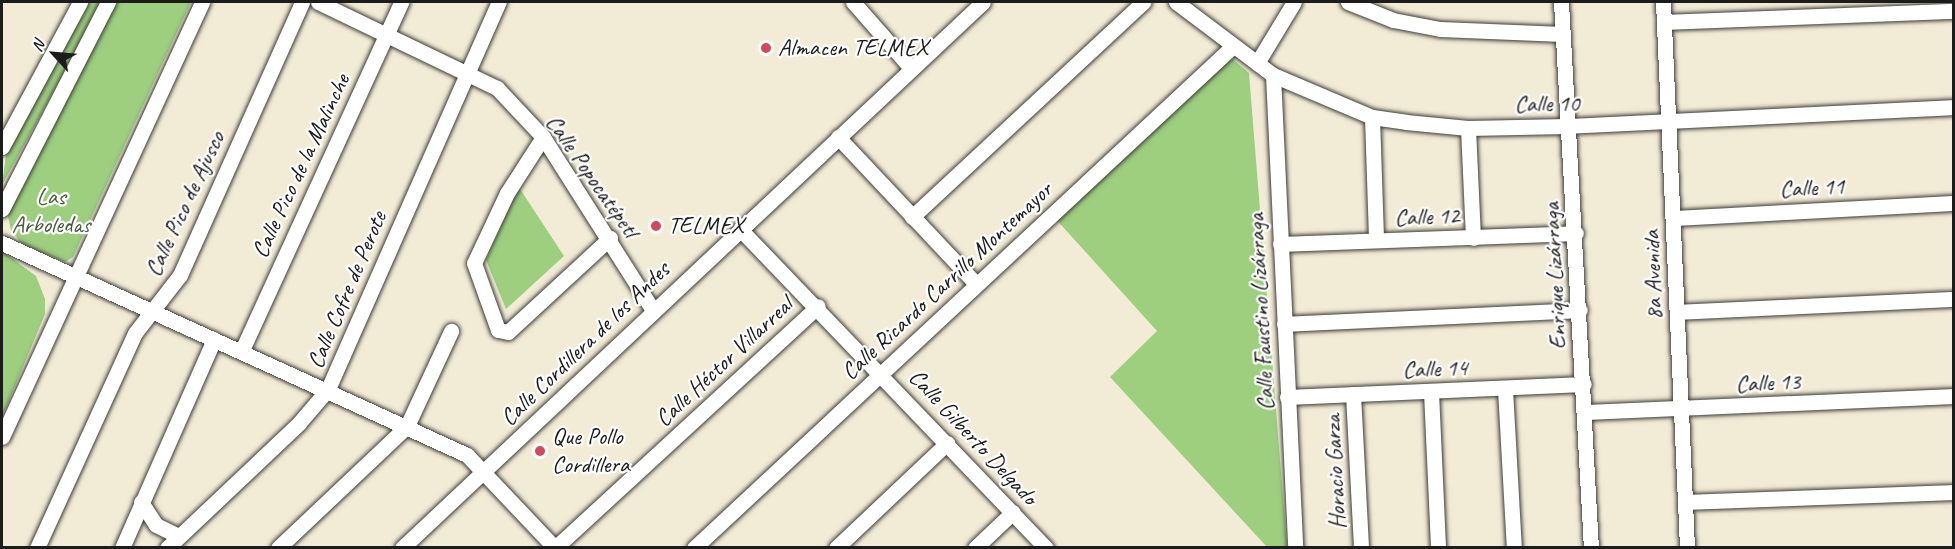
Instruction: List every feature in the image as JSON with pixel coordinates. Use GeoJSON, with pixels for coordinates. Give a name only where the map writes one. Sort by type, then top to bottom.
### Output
{"type":"FeatureCollection","features":[{"type":"Feature","properties":{"kind":"street"},"geometry":{"type":"LineString","coordinates":[[2,147],[80,2]]}},
{"type":"Feature","properties":{"kind":"street"},"geometry":{"type":"LineString","coordinates":[[2,209],[108,2]]}},
{"type":"Feature","properties":{"kind":"street"},"geometry":{"type":"LineString","coordinates":[[2,437],[202,2]]}},
{"type":"Feature","properties":{"kind":"street","name":"Calle Pico de Ajusco"},"geometry":{"type":"LineString","coordinates":[[37,548],[135,333],[180,275],[302,2]]}},
{"type":"Feature","properties":{"kind":"street","name":"Calle Popocatépetl"},"geometry":{"type":"LineString","coordinates":[[318,2],[493,85],[543,137],[610,238],[653,310]]}},
{"type":"Feature","properties":{"kind":"street","name":"Calle Pico de la Malinche"},"geometry":{"type":"LineString","coordinates":[[242,350],[401,2]]}},
{"type":"Feature","properties":{"kind":"street","name":"Calle Cofre de Perote"},"geometry":{"type":"LineString","coordinates":[[167,548],[299,423],[328,389],[466,72],[499,2]]}},
{"type":"Feature","properties":{"kind":"street"},"geometry":{"type":"LineString","coordinates":[[853,2],[911,69]]}},
{"type":"Feature","properties":{"kind":"street","name":"Calle Cordillera de los Andes"},"geometry":{"type":"LineString","coordinates":[[402,548],[983,2]]}},
{"type":"Feature","properties":{"kind":"street"},"geometry":{"type":"LineString","coordinates":[[912,217],[1143,2]]}},
{"type":"Feature","properties":{"kind":"street","name":"Calle 10"},"geometry":{"type":"LineString","coordinates":[[1176,2],[1232,47],[1273,75],[1372,117],[1468,128],[1670,123],[1953,107]]}},
{"type":"Feature","properties":{"kind":"street"},"geometry":{"type":"LineString","coordinates":[[1257,63],[1294,2]]}},
{"type":"Feature","properties":{"kind":"street"},"geometry":{"type":"LineString","coordinates":[[1348,2],[1393,20],[1440,29],[1563,34]]}},
{"type":"Feature","properties":{"kind":"street","name":"Enrique Lizárraga"},"geometry":{"type":"LineString","coordinates":[[1561,2],[1586,412],[1591,548]]}},
{"type":"Feature","properties":{"kind":"street","name":"8a Avenida"},"geometry":{"type":"LineString","coordinates":[[1663,2],[1687,548]]}},
{"type":"Feature","properties":{"kind":"street"},"geometry":{"type":"LineString","coordinates":[[1664,22],[1953,11]]}},
{"type":"Feature","properties":{"kind":"street","name":"Calle Ricardo Carrillo Montemayor"},"geometry":{"type":"LineString","coordinates":[[694,548],[1232,47]]}},
{"type":"Feature","properties":{"kind":"street","name":"Calle Faustino Lizárraga"},"geometry":{"type":"LineString","coordinates":[[1273,75],[1295,548]]}},
{"type":"Feature","properties":{"kind":"street"},"geometry":{"type":"LineString","coordinates":[[1372,117],[1376,240]]}},
{"type":"Feature","properties":{"kind":"street"},"geometry":{"type":"LineString","coordinates":[[1468,128],[1473,238]]}},
{"type":"Feature","properties":{"kind":"street"},"geometry":{"type":"LineString","coordinates":[[838,136],[976,284]]}},
{"type":"Feature","properties":{"kind":"street"},"geometry":{"type":"LineString","coordinates":[[543,137],[507,193],[474,263],[498,330],[508,333],[610,238]]}},
{"type":"Feature","properties":{"kind":"street","name":"Calle 11"},"geometry":{"type":"LineString","coordinates":[[1673,218],[1953,203]]}},
{"type":"Feature","properties":{"kind":"street","name":"Calle Gilberto Delgado"},"geometry":{"type":"LineString","coordinates":[[740,229],[818,306],[1046,548]]}},
{"type":"Feature","properties":{"kind":"street","name":"Calle 12"},"geometry":{"type":"LineString","coordinates":[[1280,244],[1576,233]]}},
{"type":"Feature","properties":{"kind":"street"},"geometry":{"type":"LineString","coordinates":[[2,243],[328,389],[468,455],[555,548]]}},
{"type":"Feature","properties":{"kind":"street"},"geometry":{"type":"LineString","coordinates":[[1677,312],[1953,298]]}},
{"type":"Feature","properties":{"kind":"street","name":"Calle Héctor Villarreal"},"geometry":{"type":"LineString","coordinates":[[555,548],[818,306]]}},
{"type":"Feature","properties":{"kind":"street"},"geometry":{"type":"LineString","coordinates":[[1284,324],[1580,310]]}},
{"type":"Feature","properties":{"kind":"street"},"geometry":{"type":"LineString","coordinates":[[278,548],[407,426],[451,330]]}},
{"type":"Feature","properties":{"kind":"street"},"geometry":{"type":"LineString","coordinates":[[122,548],[214,339]]}},
{"type":"Feature","properties":{"kind":"street","name":"Calle 14"},"geometry":{"type":"LineString","coordinates":[[1287,397],[1584,384]]}},
{"type":"Feature","properties":{"kind":"street"},"geometry":{"type":"LineString","coordinates":[[1505,389],[1514,548]]}},
{"type":"Feature","properties":{"kind":"street"},"geometry":{"type":"LineString","coordinates":[[1431,392],[1438,548]]}},
{"type":"Feature","properties":{"kind":"street","name":"Horacio Garza"},"geometry":{"type":"LineString","coordinates":[[1353,394],[1360,548]]}},
{"type":"Feature","properties":{"kind":"street","name":"Calle 13"},"geometry":{"type":"LineString","coordinates":[[1586,412],[1953,396]]}},
{"type":"Feature","properties":{"kind":"street"},"geometry":{"type":"LineString","coordinates":[[836,548],[947,443]]}},
{"type":"Feature","properties":{"kind":"street"},"geometry":{"type":"LineString","coordinates":[[1685,502],[1953,492]]}},
{"type":"Feature","properties":{"kind":"street"},"geometry":{"type":"LineString","coordinates":[[141,502],[156,525],[179,536]]}},
{"type":"Feature","properties":{"kind":"street"},"geometry":{"type":"LineString","coordinates":[[975,548],[1013,512]]}},
{"type":"Feature","properties":{"kind":"green space"},"geometry":{"type":"Polygon","coordinates":[[[90,2],[103,2],[2,185],[6,155],[90,2]]]}},
{"type":"Feature","properties":{"kind":"green space","name":"Las Arboledas"},"geometry":{"type":"Polygon","coordinates":[[[113,2],[191,2],[73,257],[65,262],[22,244],[11,230],[7,212],[113,2]]]}},
{"type":"Feature","properties":{"kind":"green space"},"geometry":{"type":"Polygon","coordinates":[[[1229,56],[1249,73],[1287,547],[1267,547],[1110,377],[1157,331],[1054,217],[1229,56]]]}},
{"type":"Feature","properties":{"kind":"green space"},"geometry":{"type":"Polygon","coordinates":[[[518,186],[564,256],[506,309],[486,260],[518,186]]]}},
{"type":"Feature","properties":{"kind":"green space","name":"Las Arboledas"},"geometry":{"type":"Polygon","coordinates":[[[2,251],[36,276],[45,299],[45,314],[2,417],[2,251]]]}},
{"type":"Feature","properties":{"kind":"place","name":"Almacen TELMEX"},"geometry":{"type":"Point","coordinates":[766,48]}},
{"type":"Feature","properties":{"kind":"place","name":"TELMEX"},"geometry":{"type":"Point","coordinates":[656,226]}},
{"type":"Feature","properties":{"kind":"place","name":"Que Pollo Cordillera"},"geometry":{"type":"Point","coordinates":[540,451]}}]}
